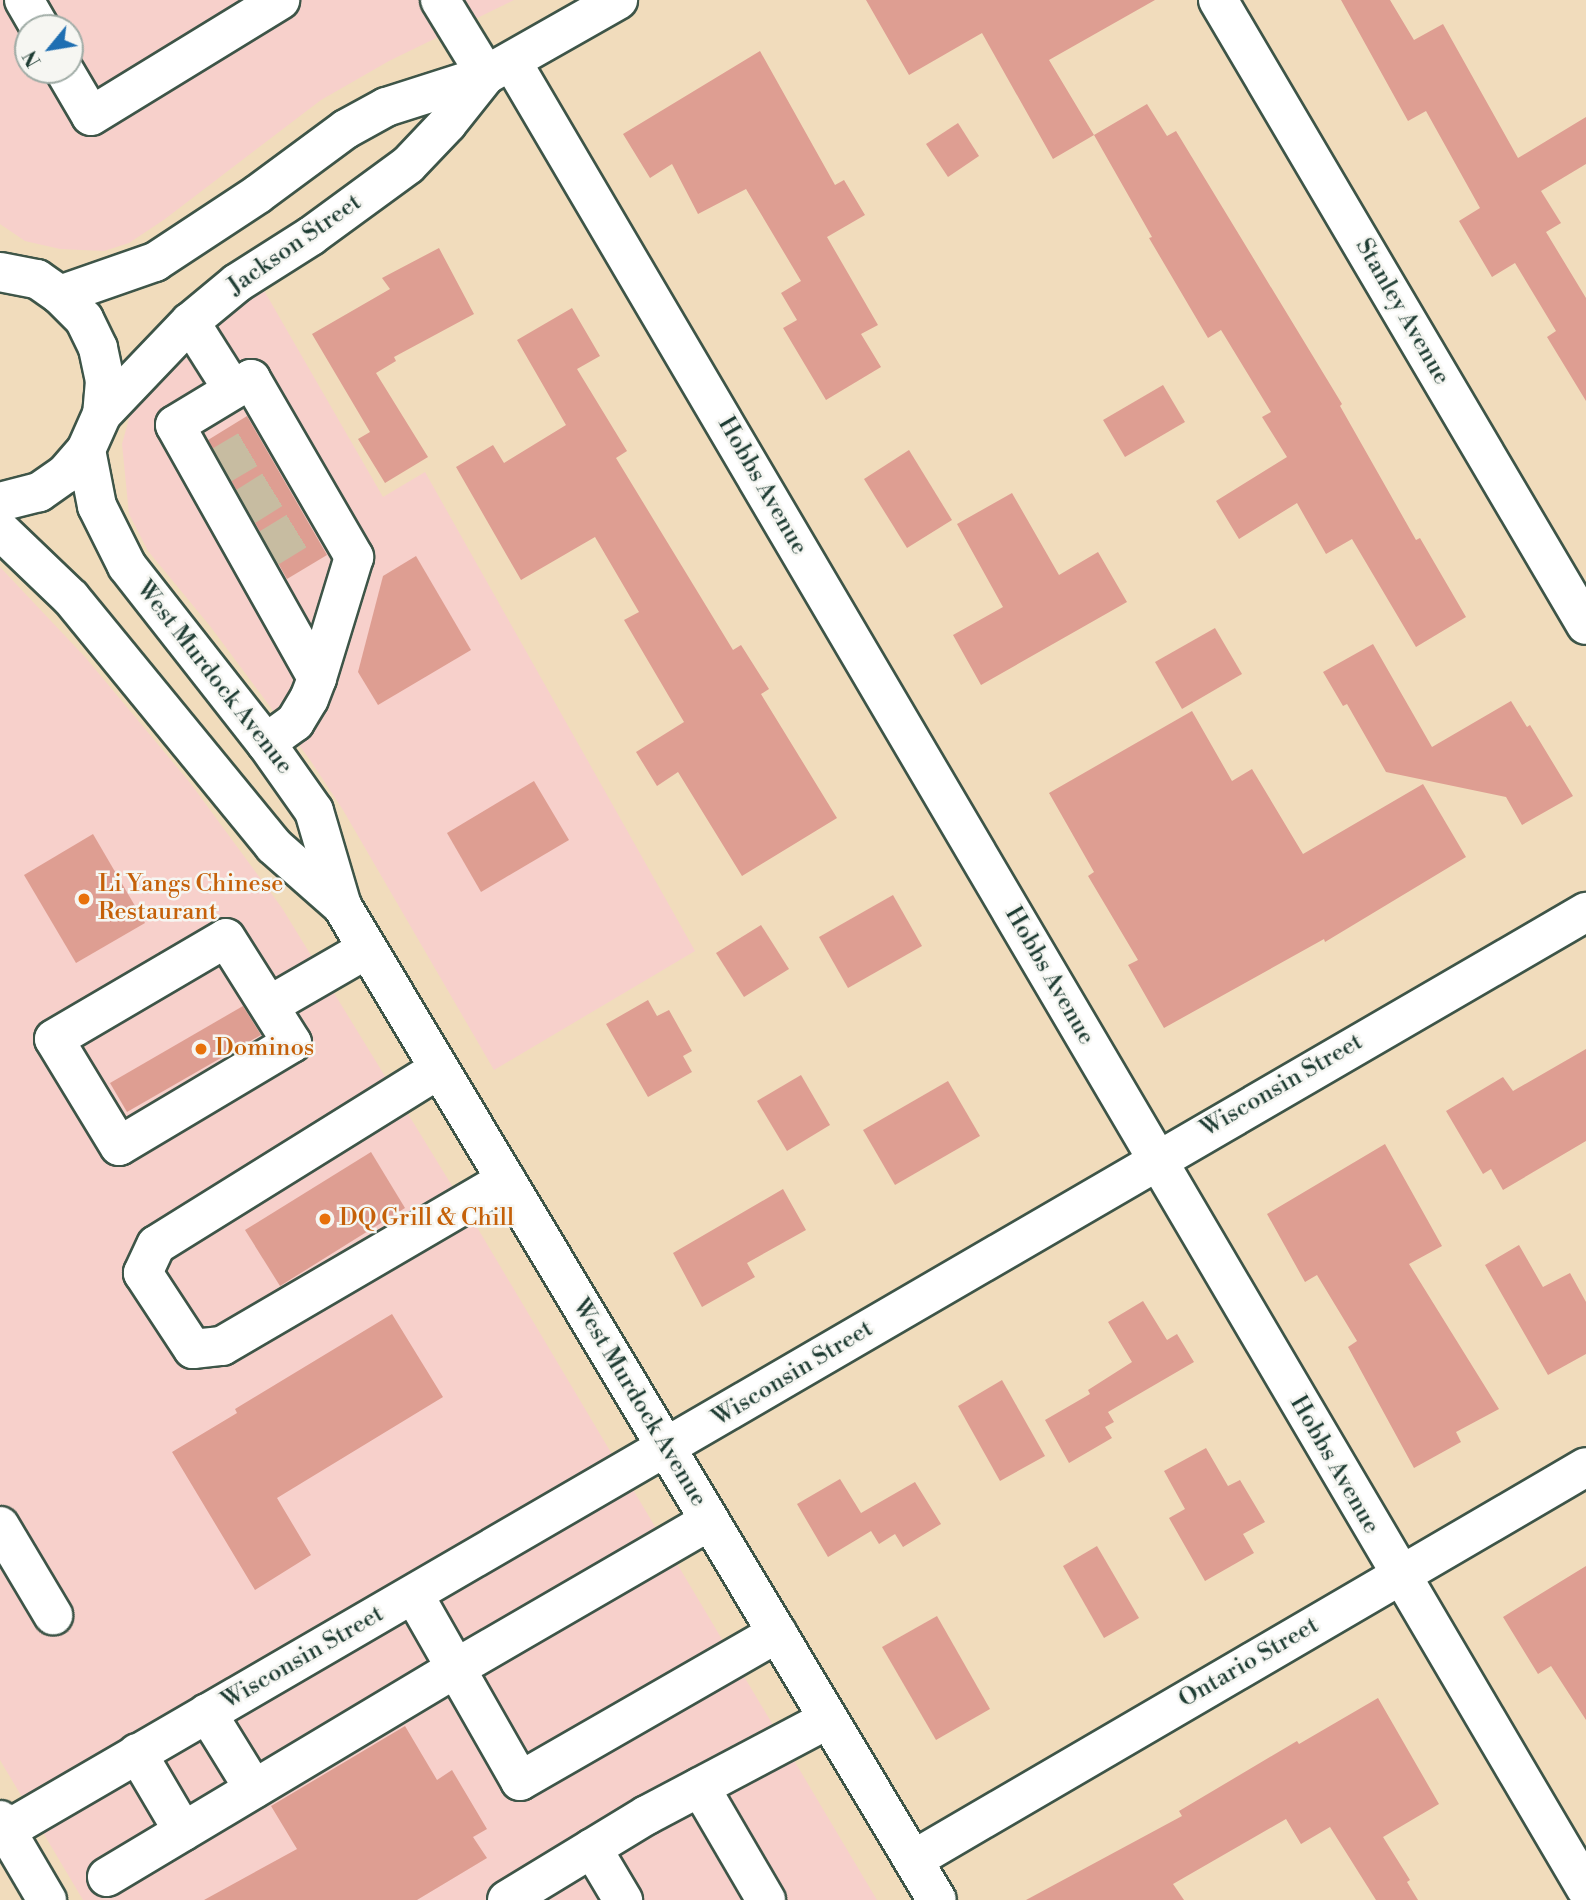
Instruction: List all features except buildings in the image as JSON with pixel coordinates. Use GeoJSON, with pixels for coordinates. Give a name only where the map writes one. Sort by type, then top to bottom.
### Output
{"type":"FeatureCollection","features":[{"type":"Feature","properties":{"kind":"street"},"geometry":{"type":"LineString","coordinates":[[72,84],[91,116],[280,0]]}},
{"type":"Feature","properties":{"kind":"street","name":"Hobbs Avenue"},"geometry":{"type":"LineString","coordinates":[[440,0],[499,69],[1155,1159],[1586,1889]]}},
{"type":"Feature","properties":{"kind":"street","name":"Jackson Street"},"geometry":{"type":"LineString","coordinates":[[60,295],[155,262],[258,194],[346,129],[386,107],[499,69],[618,0]]}},
{"type":"Feature","properties":{"kind":"street","name":"Stanley Avenue"},"geometry":{"type":"LineString","coordinates":[[1218,0],[1586,625]]}},
{"type":"Feature","properties":{"kind":"street","name":"Jackson Street"},"geometry":{"type":"LineString","coordinates":[[102,414],[190,322],[237,283],[311,236],[408,165],[499,69]]}},
{"type":"Feature","properties":{"kind":"street"},"geometry":{"type":"LineString","coordinates":[[0,502],[39,492],[65,474],[86,450],[102,414],[105,381],[98,348],[83,319],[60,295],[37,279],[5,269]]}},
{"type":"Feature","properties":{"kind":"street"},"geometry":{"type":"LineString","coordinates":[[190,322],[233,390]]}},
{"type":"Feature","properties":{"kind":"street"},"geometry":{"type":"LineString","coordinates":[[266,743],[295,722],[309,699],[317,678],[354,557],[320,516],[272,434],[251,379],[175,425],[210,472],[257,555],[317,678]]}},
{"type":"Feature","properties":{"kind":"street","name":"West Murdock Avenue"},"geometry":{"type":"LineString","coordinates":[[86,450],[97,506],[127,566],[266,743],[314,811],[342,906],[937,1900]]}},
{"type":"Feature","properties":{"kind":"street","name":"West Murdock Avenue"},"geometry":{"type":"LineString","coordinates":[[0,530],[71,598],[274,846],[342,906]]}},
{"type":"Feature","properties":{"kind":"street","name":"Wisconsin Street"},"geometry":{"type":"LineString","coordinates":[[2,1828],[138,1754],[667,1449],[1155,1159],[1586,912]]}},
{"type":"Feature","properties":{"kind":"street"},"geometry":{"type":"LineString","coordinates":[[226,938],[277,1017],[292,1043],[118,1146],[54,1039],[226,938]]}},
{"type":"Feature","properties":{"kind":"street"},"geometry":{"type":"LineString","coordinates":[[277,1017],[367,949]]}},
{"type":"Feature","properties":{"kind":"street"},"geometry":{"type":"LineString","coordinates":[[439,1069],[156,1245],[143,1273],[192,1349],[222,1346],[506,1180]]}},
{"type":"Feature","properties":{"kind":"street","name":"Ontario Street"},"geometry":{"type":"LineString","coordinates":[[913,1860],[1586,1467]]}},
{"type":"Feature","properties":{"kind":"street"},"geometry":{"type":"LineString","coordinates":[[107,1877],[456,1668],[710,1521]]}},
{"type":"Feature","properties":{"kind":"street"},"geometry":{"type":"LineString","coordinates":[[0,1527],[52,1615]]}},
{"type":"Feature","properties":{"kind":"street"},"geometry":{"type":"LineString","coordinates":[[414,1595],[520,1781],[777,1633]]}},
{"type":"Feature","properties":{"kind":"street"},"geometry":{"type":"LineString","coordinates":[[207,1713],[254,1789]]}},
{"type":"Feature","properties":{"kind":"street"},"geometry":{"type":"LineString","coordinates":[[507,1900],[700,1787],[828,1719]]}},
{"type":"Feature","properties":{"kind":"street"},"geometry":{"type":"LineString","coordinates":[[138,1754],[183,1831]]}},
{"type":"Feature","properties":{"kind":"street"},"geometry":{"type":"LineString","coordinates":[[700,1787],[766,1900]]}},
{"type":"Feature","properties":{"kind":"street"},"geometry":{"type":"LineString","coordinates":[[2,1828],[47,1900]]}},
{"type":"Feature","properties":{"kind":"street"},"geometry":{"type":"LineString","coordinates":[[592,1848],[623,1900]]}},
{"type":"Feature","properties":{"kind":"shaded area"},"geometry":{"type":"Polygon","coordinates":[[[0,0],[514,0],[389,61],[321,100],[165,219],[129,243],[104,251],[60,249],[25,241],[0,224],[0,0]]]}},
{"type":"Feature","properties":{"kind":"shaded area"},"geometry":{"type":"Polygon","coordinates":[[[262,287],[383,497],[425,472],[695,951],[494,1070],[343,810],[310,760],[210,626],[148,551],[129,514],[122,444],[130,415],[158,377],[209,327],[262,287]]]}},
{"type":"Feature","properties":{"kind":"shaded area"},"geometry":{"type":"Polygon","coordinates":[[[0,567],[85,657],[191,784],[282,908],[465,1207],[877,1900],[83,1900],[0,1760],[0,567]]]}},
{"type":"Feature","properties":{"kind":"tunnel"},"geometry":{"type":"LineString","coordinates":[[215,469],[264,440]]}},
{"type":"Feature","properties":{"kind":"tunnel"},"geometry":{"type":"LineString","coordinates":[[240,510],[288,480]]}},
{"type":"Feature","properties":{"kind":"tunnel"},"geometry":{"type":"LineString","coordinates":[[264,551],[313,521]]}},
{"type":"Feature","properties":{"kind":"place","name":"Li Yangs Chinese Restaurant"},"geometry":{"type":"Point","coordinates":[84,899]}},
{"type":"Feature","properties":{"kind":"place","name":"Dominos"},"geometry":{"type":"Point","coordinates":[201,1049]}},
{"type":"Feature","properties":{"kind":"place","name":"DQ Grill & Chill"},"geometry":{"type":"Point","coordinates":[325,1219]}}]}
